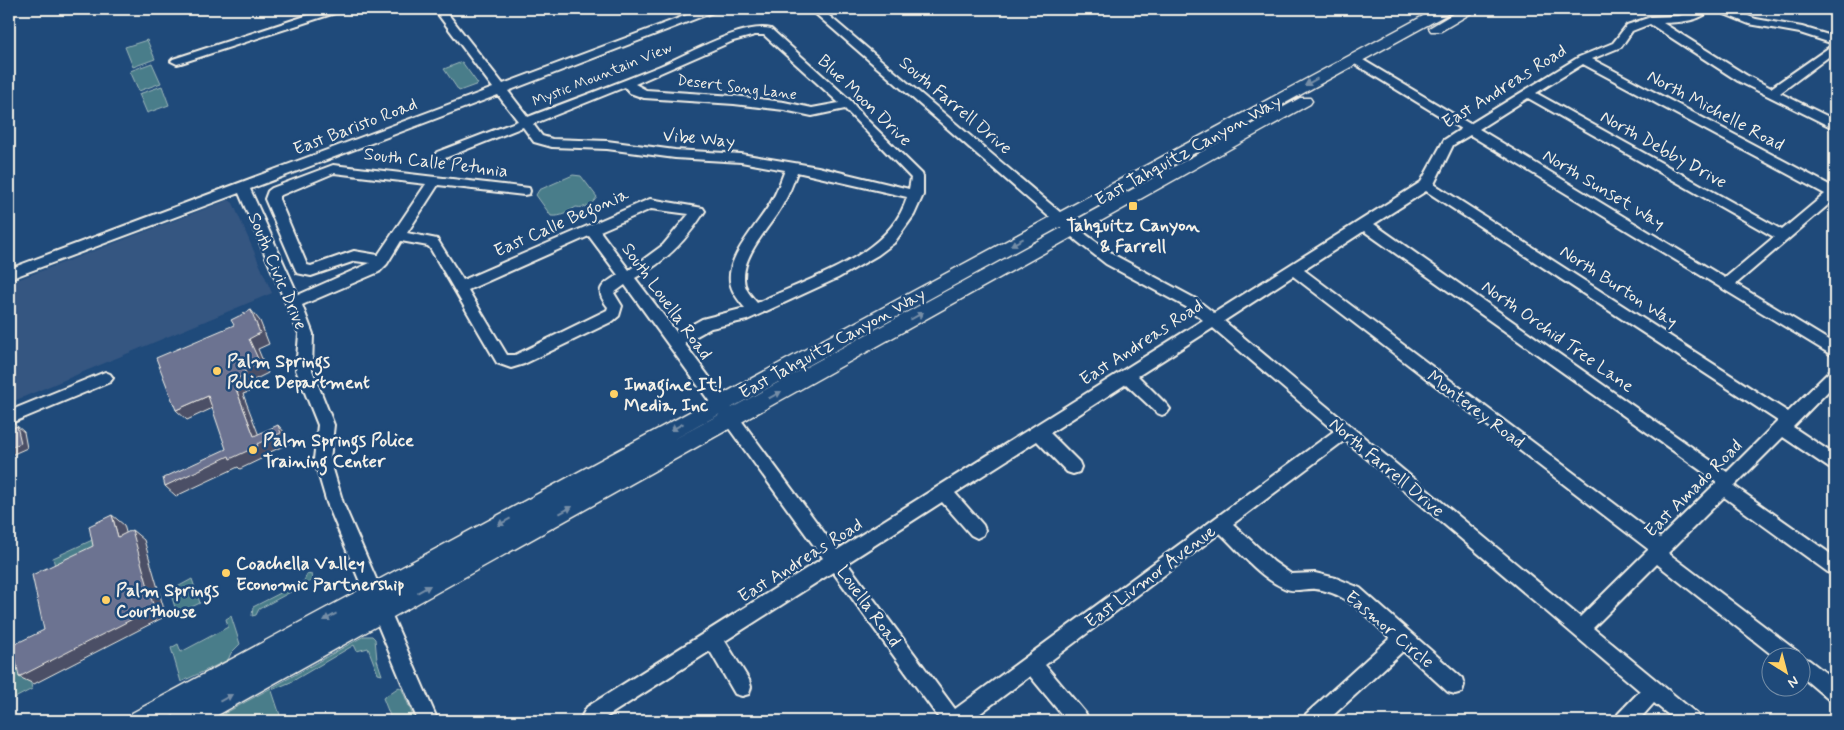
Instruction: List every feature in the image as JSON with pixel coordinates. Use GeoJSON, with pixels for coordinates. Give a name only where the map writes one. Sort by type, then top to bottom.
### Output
{"type":"FeatureCollection","features":[{"type":"Feature","properties":{"kind":"main road","name":"East Tahquitz Canyon Way"},"geometry":{"type":"LineString","coordinates":[[1360,63],[1446,9]]}},
{"type":"Feature","properties":{"kind":"main road","name":"East Tahquitz Canyon Way"},"geometry":{"type":"LineString","coordinates":[[140,721],[377,603],[1360,63],[1471,9]]}},
{"type":"Feature","properties":{"kind":"main road","name":"East Tahquitz Canyon Way"},"geometry":{"type":"LineString","coordinates":[[184,721],[377,603]]}},
{"type":"Feature","properties":{"kind":"street"},"geometry":{"type":"LineString","coordinates":[[177,61],[337,9]]}},
{"type":"Feature","properties":{"kind":"street","name":"Vibe Way"},"geometry":{"type":"LineString","coordinates":[[439,9],[538,139],[552,143],[607,145],[675,154],[741,158],[818,171],[916,195]]}},
{"type":"Feature","properties":{"kind":"street","name":"East Baristo Road"},"geometry":{"type":"LineString","coordinates":[[9,274],[712,9]]}},
{"type":"Feature","properties":{"kind":"street","name":"South Farrell Drive"},"geometry":{"type":"LineString","coordinates":[[815,9],[1066,224]]}},
{"type":"Feature","properties":{"kind":"street"},"geometry":{"type":"LineString","coordinates":[[1683,9],[1701,12]]}},
{"type":"Feature","properties":{"kind":"street"},"geometry":{"type":"LineString","coordinates":[[1721,9],[1753,22],[1802,30],[1835,41]]}},
{"type":"Feature","properties":{"kind":"street","name":"East Andreas Road"},"geometry":{"type":"LineString","coordinates":[[588,721],[594,714],[836,562],[1426,185],[1431,179],[1448,143],[1468,130],[1583,60],[1622,42],[1624,32],[1631,27],[1651,20],[1688,18],[1701,12]]}},
{"type":"Feature","properties":{"kind":"street"},"geometry":{"type":"LineString","coordinates":[[1651,20],[1715,62],[1835,126]]}},
{"type":"Feature","properties":{"kind":"street","name":"Mystic Mountain View"},"geometry":{"type":"LineString","coordinates":[[441,155],[746,34],[756,31],[767,31],[774,37]]}},
{"type":"Feature","properties":{"kind":"street","name":"Blue Moon Drive"},"geometry":{"type":"LineString","coordinates":[[774,37],[847,104],[859,119],[917,177],[916,195]]}},
{"type":"Feature","properties":{"kind":"street"},"geometry":{"type":"LineString","coordinates":[[1772,94],[1835,47]]}},
{"type":"Feature","properties":{"kind":"street","name":"North Michelle Road"},"geometry":{"type":"LineString","coordinates":[[1583,60],[1832,192],[1832,195],[1783,236]]}},
{"type":"Feature","properties":{"kind":"street","name":"North Sunset Way"},"geometry":{"type":"LineString","coordinates":[[1360,63],[1835,351]]}},
{"type":"Feature","properties":{"kind":"street","name":"Desert Song Lane"},"geometry":{"type":"LineString","coordinates":[[627,82],[634,90],[644,94],[734,100],[784,106],[812,112],[834,109],[847,104]]}},
{"type":"Feature","properties":{"kind":"street","name":"North Debby Drive"},"geometry":{"type":"LineString","coordinates":[[1527,93],[1783,236]]}},
{"type":"Feature","properties":{"kind":"street"},"geometry":{"type":"LineString","coordinates":[[755,310],[742,294],[737,281],[738,270],[747,250],[778,203],[792,168]]}},
{"type":"Feature","properties":{"kind":"street","name":"South Calle Petunia"},"geometry":{"type":"LineString","coordinates":[[382,260],[354,256],[311,271],[302,268],[272,199],[273,194],[277,190],[333,169],[524,191]]}},
{"type":"Feature","properties":{"kind":"street"},"geometry":{"type":"LineString","coordinates":[[294,303],[367,272],[382,260],[435,180]]}},
{"type":"Feature","properties":{"kind":"street","name":"North Burton Way"},"geometry":{"type":"LineString","coordinates":[[1426,185],[1786,424],[1835,463]]}},
{"type":"Feature","properties":{"kind":"street","name":"South Civic Drive"},"geometry":{"type":"LineString","coordinates":[[242,186],[306,334],[304,370],[326,425],[322,459],[335,503],[428,721]]}},
{"type":"Feature","properties":{"kind":"street"},"geometry":{"type":"LineString","coordinates":[[674,342],[707,323],[742,316],[835,273],[886,242],[900,228],[916,195]]}},
{"type":"Feature","properties":{"kind":"street","name":"East Calle Begonia"},"geometry":{"type":"LineString","coordinates":[[461,287],[650,204],[698,211],[683,235],[665,252],[626,277]]}},
{"type":"Feature","properties":{"kind":"street","name":"North Farrell Drive"},"geometry":{"type":"LineString","coordinates":[[1066,224],[1111,260],[1191,303],[1213,320],[1690,721]]}},
{"type":"Feature","properties":{"kind":"street","name":"North Orchid Tree Lane"},"geometry":{"type":"LineString","coordinates":[[1364,224],[1725,484],[1835,567]]}},
{"type":"Feature","properties":{"kind":"street","name":"South Louella Road"},"geometry":{"type":"LineString","coordinates":[[591,229],[726,411]]}},
{"type":"Feature","properties":{"kind":"street"},"geometry":{"type":"LineString","coordinates":[[398,236],[432,242],[461,287],[502,359],[511,362],[519,360],[608,317],[614,312],[614,306],[607,296],[607,291],[626,277]]}},
{"type":"Feature","properties":{"kind":"street"},"geometry":{"type":"LineString","coordinates":[[1726,285],[1783,236]]}},
{"type":"Feature","properties":{"kind":"street","name":"Monterey Road"},"geometry":{"type":"LineString","coordinates":[[1293,269],[1657,551],[1778,648]]}},
{"type":"Feature","properties":{"kind":"street"},"geometry":{"type":"LineString","coordinates":[[1127,375],[1162,409]]}},
{"type":"Feature","properties":{"kind":"street","name":"East Amado Road"},"geometry":{"type":"LineString","coordinates":[[1580,629],[1835,375]]}},
{"type":"Feature","properties":{"kind":"street"},"geometry":{"type":"LineString","coordinates":[[9,418],[105,378]]}},
{"type":"Feature","properties":{"kind":"street","name":"Louella Road"},"geometry":{"type":"LineString","coordinates":[[726,411],[954,721]]}},
{"type":"Feature","properties":{"kind":"street","name":"East Livmor Avenue"},"geometry":{"type":"LineString","coordinates":[[954,721],[1345,431]]}},
{"type":"Feature","properties":{"kind":"street"},"geometry":{"type":"LineString","coordinates":[[1039,432],[1073,466]]}},
{"type":"Feature","properties":{"kind":"street"},"geometry":{"type":"LineString","coordinates":[[944,492],[977,530]]}},
{"type":"Feature","properties":{"kind":"street","name":"Easmor Circle"},"geometry":{"type":"LineString","coordinates":[[1222,523],[1268,568],[1289,582],[1316,581],[1336,586],[1354,594],[1455,685]]}},
{"type":"Feature","properties":{"kind":"street"},"geometry":{"type":"LineString","coordinates":[[1313,721],[1404,638]]}},
{"type":"Feature","properties":{"kind":"street"},"geometry":{"type":"LineString","coordinates":[[713,639],[742,687]]}},
{"type":"Feature","properties":{"kind":"street"},"geometry":{"type":"LineString","coordinates":[[1032,664],[1079,721]]}},
{"type":"Feature","properties":{"kind":"street"},"geometry":{"type":"LineString","coordinates":[[1812,674],[1835,692]]}},
{"type":"Feature","properties":{"kind":"street"},"geometry":{"type":"LineString","coordinates":[[1625,721],[1653,690]]}},
{"type":"Feature","properties":{"kind":"shaded area"},"geometry":{"type":"Polygon","coordinates":[[[229,200],[233,203],[272,293],[9,403],[9,283],[229,200]]]}},
{"type":"Feature","properties":{"kind":"green space"},"geometry":{"type":"Polygon","coordinates":[[[147,40],[155,59],[133,67],[125,47],[147,40]]]}},
{"type":"Feature","properties":{"kind":"green space"},"geometry":{"type":"Polygon","coordinates":[[[462,62],[478,84],[459,91],[444,69],[462,62]]]}},
{"type":"Feature","properties":{"kind":"green space"},"geometry":{"type":"Polygon","coordinates":[[[152,63],[161,83],[139,91],[130,71],[152,63]]]}},
{"type":"Feature","properties":{"kind":"green space"},"geometry":{"type":"Polygon","coordinates":[[[162,86],[169,105],[147,113],[139,94],[162,86]]]}},
{"type":"Feature","properties":{"kind":"green space"},"geometry":{"type":"Polygon","coordinates":[[[573,175],[581,176],[597,197],[586,207],[576,207],[562,215],[551,216],[536,195],[539,190],[573,175]]]}},
{"type":"Feature","properties":{"kind":"green space"},"geometry":{"type":"Polygon","coordinates":[[[101,536],[106,555],[58,578],[53,558],[101,536]]]}},
{"type":"Feature","properties":{"kind":"green space"},"geometry":{"type":"Polygon","coordinates":[[[307,574],[312,575],[311,581],[259,609],[256,615],[252,616],[253,607],[304,581],[307,574]]]}},
{"type":"Feature","properties":{"kind":"green space"},"geometry":{"type":"Polygon","coordinates":[[[192,579],[200,603],[177,614],[170,591],[192,579]]]}},
{"type":"Feature","properties":{"kind":"green space"},"geometry":{"type":"Polygon","coordinates":[[[231,616],[240,644],[231,653],[228,660],[181,682],[171,648],[178,644],[181,652],[228,627],[226,619],[231,616]]]}},
{"type":"Feature","properties":{"kind":"green space"},"geometry":{"type":"Polygon","coordinates":[[[9,627],[14,649],[26,657],[32,689],[13,699],[9,674],[9,627]]]}},
{"type":"Feature","properties":{"kind":"green space"},"geometry":{"type":"Polygon","coordinates":[[[364,636],[372,636],[375,639],[377,660],[382,675],[378,674],[368,648],[357,651],[354,645],[291,682],[274,689],[273,687],[364,636]]]}},
{"type":"Feature","properties":{"kind":"green space"},"geometry":{"type":"Polygon","coordinates":[[[399,687],[402,689],[415,721],[392,721],[383,698],[399,687]]]}},
{"type":"Feature","properties":{"kind":"green space"},"geometry":{"type":"Polygon","coordinates":[[[271,688],[282,721],[211,721],[271,688]]]}},
{"type":"Feature","properties":{"kind":"building"},"geometry":{"type":"Polygon","coordinates":[[[251,310],[260,333],[249,339],[260,363],[244,369],[246,374],[238,378],[239,382],[234,384],[254,436],[278,425],[281,433],[230,459],[229,456],[165,486],[163,478],[226,449],[208,396],[176,410],[156,358],[234,325],[231,320],[251,310]]]}},
{"type":"Feature","properties":{"kind":"building"},"geometry":{"type":"Polygon","coordinates":[[[17,426],[21,443],[9,448],[9,430],[17,426]]]}},
{"type":"Feature","properties":{"kind":"building","name":"Palm Springs Courthouse"},"geometry":{"type":"Polygon","coordinates":[[[112,515],[118,537],[132,530],[154,608],[19,677],[13,645],[44,630],[32,575],[93,546],[89,526],[112,515]]]}},
{"type":"Feature","properties":{"kind":"place","name":"Tahquitz Canyon & Farrell"},"geometry":{"type":"Point","coordinates":[1133,206]}},
{"type":"Feature","properties":{"kind":"place","name":"Palm Springs Police Department"},"geometry":{"type":"Point","coordinates":[217,371]}},
{"type":"Feature","properties":{"kind":"place","name":"Imagine It! Media, Inc"},"geometry":{"type":"Point","coordinates":[614,394]}},
{"type":"Feature","properties":{"kind":"place","name":"Palm Springs Police Training Center"},"geometry":{"type":"Point","coordinates":[253,450]}},
{"type":"Feature","properties":{"kind":"place","name":"Coachella Valley Economic Partnership"},"geometry":{"type":"Point","coordinates":[226,573]}},
{"type":"Feature","properties":{"kind":"place","name":"Palm Springs Courthouse"},"geometry":{"type":"Point","coordinates":[106,600]}}]}
